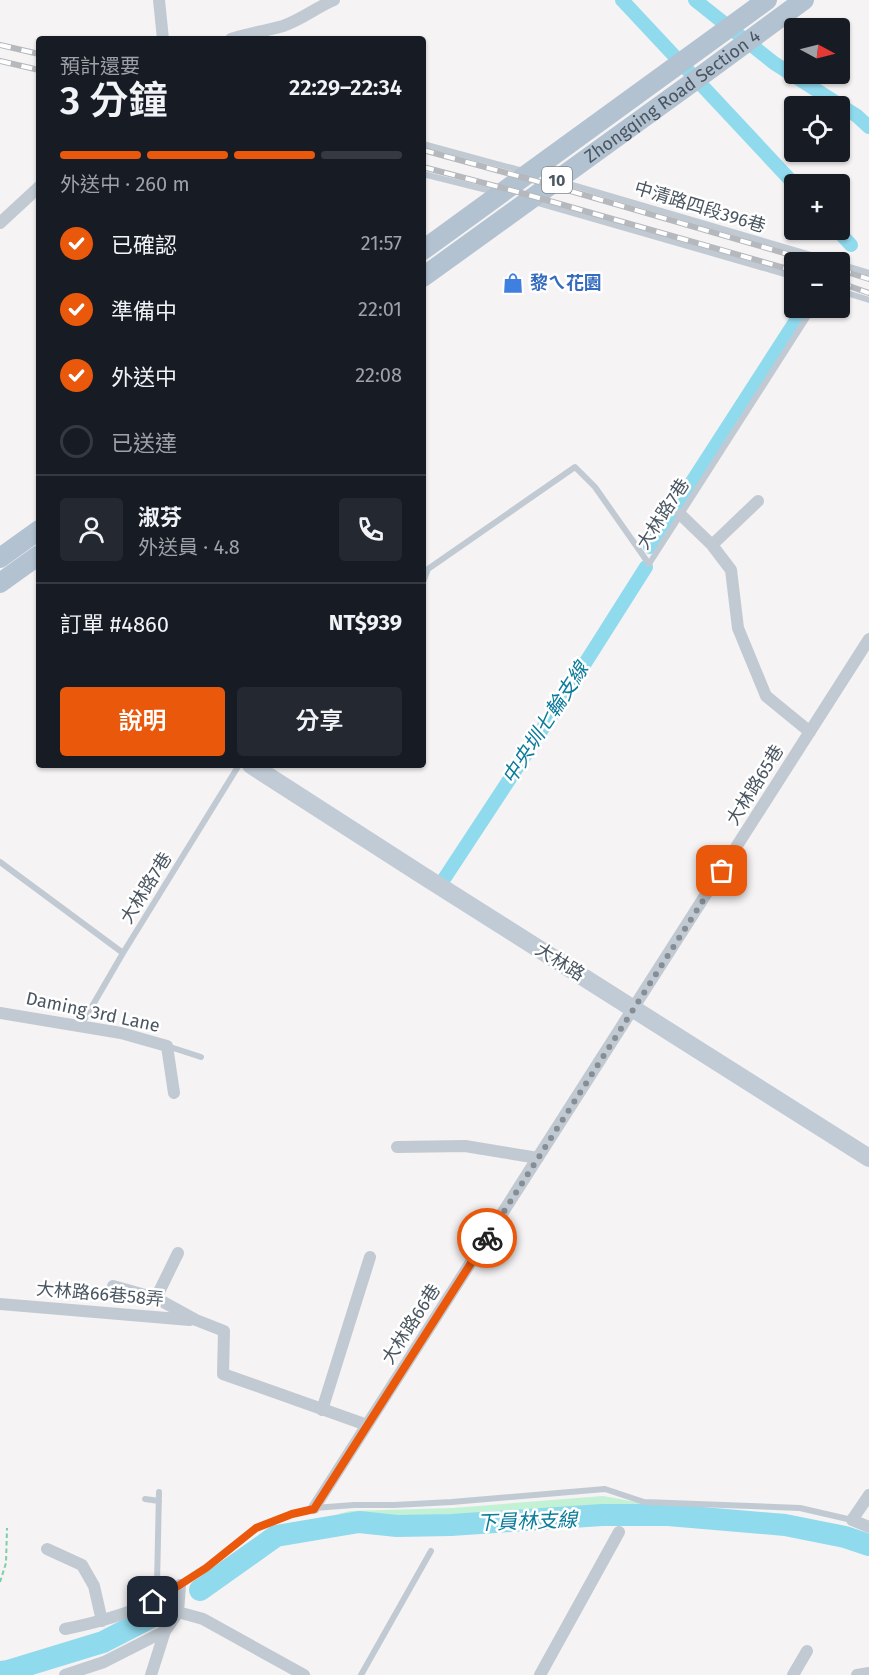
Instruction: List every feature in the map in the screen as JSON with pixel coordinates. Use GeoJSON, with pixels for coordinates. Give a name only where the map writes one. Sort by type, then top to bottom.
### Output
{"type":"FeatureCollection","features":[{"type":"Feature","properties":{"kind":"main road","name":"Zhongqing Road Section 4"},"geometry":{"type":"LineString","coordinates":[[426,248],[767,0]]}},
{"type":"Feature","properties":{"kind":"main road","name":"Zhongqing Road Section 4"},"geometry":{"type":"LineString","coordinates":[[426,275],[804,0]]}},
{"type":"Feature","properties":{"kind":"main road"},"geometry":{"type":"LineString","coordinates":[[0,558],[36,532]]}},
{"type":"Feature","properties":{"kind":"main road"},"geometry":{"type":"LineString","coordinates":[[0,583],[36,557]]}},
{"type":"Feature","properties":{"kind":"street"},"geometry":{"type":"LineString","coordinates":[[159,0],[163,36]]}},
{"type":"Feature","properties":{"kind":"street"},"geometry":{"type":"LineString","coordinates":[[239,36],[284,25],[334,0]]}},
{"type":"Feature","properties":{"kind":"street"},"geometry":{"type":"LineString","coordinates":[[0,223],[36,190]]}},
{"type":"Feature","properties":{"kind":"street"},"geometry":{"type":"LineString","coordinates":[[712,545],[758,501]]}},
{"type":"Feature","properties":{"kind":"street"},"geometry":{"type":"LineString","coordinates":[[681,515],[712,545],[731,570],[738,628],[766,696],[810,732]]}},
{"type":"Feature","properties":{"kind":"street","name":"大林路65巷"},"geometry":{"type":"LineString","coordinates":[[634,1009],[869,639]]}},
{"type":"Feature","properties":{"kind":"street","name":"大林路"},"geometry":{"type":"LineString","coordinates":[[256,768],[869,1158]]}},
{"type":"Feature","properties":{"kind":"street","name":"大林路66巷"},"geometry":{"type":"LineString","coordinates":[[314,1509],[634,1009]]}},
{"type":"Feature","properties":{"kind":"street","name":"Daming 3rd Lane"},"geometry":{"type":"LineString","coordinates":[[0,1012],[121,1033],[166,1046],[174,1094]]}},
{"type":"Feature","properties":{"kind":"street"},"geometry":{"type":"LineString","coordinates":[[397,1147],[465,1146],[538,1158]]}},
{"type":"Feature","properties":{"kind":"street","name":"大林路66巷58弄"},"geometry":{"type":"LineString","coordinates":[[156,1298],[178,1253]]}},
{"type":"Feature","properties":{"kind":"street"},"geometry":{"type":"LineString","coordinates":[[322,1410],[370,1257]]}},
{"type":"Feature","properties":{"kind":"street","name":"大林路66巷58弄"},"geometry":{"type":"LineString","coordinates":[[113,1286],[156,1298],[196,1320],[224,1330],[223,1374],[367,1425]]}},
{"type":"Feature","properties":{"kind":"street","name":"大林路66巷58弄"},"geometry":{"type":"LineString","coordinates":[[0,1304],[196,1320]]}},
{"type":"Feature","properties":{"kind":"street"},"geometry":{"type":"LineString","coordinates":[[869,1495],[852,1520],[869,1527]]}},
{"type":"Feature","properties":{"kind":"street"},"geometry":{"type":"LineString","coordinates":[[540,1675],[619,1532]]}},
{"type":"Feature","properties":{"kind":"street"},"geometry":{"type":"LineString","coordinates":[[47,1549],[82,1565],[94,1586],[102,1621]]}},
{"type":"Feature","properties":{"kind":"street"},"geometry":{"type":"LineString","coordinates":[[65,1629],[102,1621],[153,1602],[180,1585]]}},
{"type":"Feature","properties":{"kind":"street"},"geometry":{"type":"LineString","coordinates":[[151,1675],[165,1631],[178,1612],[180,1585]]}},
{"type":"Feature","properties":{"kind":"street"},"geometry":{"type":"LineString","coordinates":[[178,1612],[203,1619],[304,1675]]}},
{"type":"Feature","properties":{"kind":"street"},"geometry":{"type":"LineString","coordinates":[[65,1675],[104,1662],[165,1631]]}},
{"type":"Feature","properties":{"kind":"street"},"geometry":{"type":"LineString","coordinates":[[793,1675],[807,1651]]}},
{"type":"Feature","properties":{"kind":"street"},"geometry":{"type":"LineString","coordinates":[[856,1675],[869,1673]]}},
{"type":"Feature","properties":{"kind":"lane"},"geometry":{"type":"LineString","coordinates":[[426,145],[530,173]]}},
{"type":"Feature","properties":{"kind":"lane"},"geometry":{"type":"LineString","coordinates":[[426,175],[501,194]]}},
{"type":"Feature","properties":{"kind":"lane","name":"中清路四段396巷"},"geometry":{"type":"LineString","coordinates":[[557,180],[801,252]]}},
{"type":"Feature","properties":{"kind":"lane"},"geometry":{"type":"LineString","coordinates":[[529,201],[784,274]]}},
{"type":"Feature","properties":{"kind":"lane"},"geometry":{"type":"LineString","coordinates":[[850,267],[869,273]]}},
{"type":"Feature","properties":{"kind":"lane"},"geometry":{"type":"LineString","coordinates":[[850,294],[869,300]]}},
{"type":"Feature","properties":{"kind":"lane","name":"大林路7巷"},"geometry":{"type":"LineString","coordinates":[[426,574],[428,569],[575,467],[595,487],[649,564],[807,318]]}},
{"type":"Feature","properties":{"kind":"lane","name":"大林路7巷"},"geometry":{"type":"LineString","coordinates":[[80,1027],[123,952],[237,768]]}},
{"type":"Feature","properties":{"kind":"lane"},"geometry":{"type":"LineString","coordinates":[[0,862],[123,952]]}},
{"type":"Feature","properties":{"kind":"lane"},"geometry":{"type":"LineString","coordinates":[[166,1046],[201,1057]]}},
{"type":"Feature","properties":{"kind":"lane"},"geometry":{"type":"LineString","coordinates":[[180,1585],[206,1568],[256,1528],[292,1514],[354,1505],[452,1502],[605,1489],[644,1502],[800,1508],[852,1520]]}},
{"type":"Feature","properties":{"kind":"lane"},"geometry":{"type":"LineString","coordinates":[[159,1492],[157,1584],[163,1596]]}},
{"type":"Feature","properties":{"kind":"lane"},"geometry":{"type":"LineString","coordinates":[[145,1499],[159,1501]]}},
{"type":"Feature","properties":{"kind":"lane"},"geometry":{"type":"LineString","coordinates":[[361,1675],[431,1551]]}},
{"type":"Feature","properties":{"kind":"path"},"geometry":{"type":"LineString","coordinates":[[0,1582],[6,1563],[7,1528]]}},
{"type":"Feature","properties":{"kind":"green space"},"geometry":{"type":"Polygon","coordinates":[[[603,1496],[647,1504],[649,1509],[438,1520],[338,1514],[350,1511],[453,1508],[603,1496]]]}},
{"type":"Feature","properties":{"kind":"waterway"},"geometry":{"type":"LineString","coordinates":[[622,0],[785,174]]}},
{"type":"Feature","properties":{"kind":"waterway","name":"中央圳七輪支線"},"geometry":{"type":"LineString","coordinates":[[695,0],[774,63],[857,116],[869,127]]}},
{"type":"Feature","properties":{"kind":"waterway"},"geometry":{"type":"LineString","coordinates":[[846,240],[851,245]]}},
{"type":"Feature","properties":{"kind":"waterway"},"geometry":{"type":"LineString","coordinates":[[650,547],[798,318]]}},
{"type":"Feature","properties":{"kind":"waterway","name":"中央圳七輪支線"},"geometry":{"type":"LineString","coordinates":[[444,879],[646,567]]}},
{"type":"Feature","properties":{"kind":"waterway","name":"下員林支線"},"geometry":{"type":"LineString","coordinates":[[200,1590],[276,1536],[359,1522],[397,1526],[451,1525],[602,1515],[668,1515],[785,1525],[845,1537],[869,1545]]}},
{"type":"Feature","properties":{"kind":"waterway","name":"下員林支線"},"geometry":{"type":"LineString","coordinates":[[0,1672],[103,1642],[169,1608]]}},
{"type":"Feature","properties":{"kind":"railway"},"geometry":{"type":"LineString","coordinates":[[0,45],[36,53]]}},
{"type":"Feature","properties":{"kind":"railway"},"geometry":{"type":"LineString","coordinates":[[0,61],[36,69]]}},
{"type":"Feature","properties":{"kind":"railway"},"geometry":{"type":"LineString","coordinates":[[426,151],[784,253]]}},
{"type":"Feature","properties":{"kind":"railway"},"geometry":{"type":"LineString","coordinates":[[426,168],[784,268]]}},
{"type":"Feature","properties":{"kind":"railway"},"geometry":{"type":"LineString","coordinates":[[850,273],[869,279]]}},
{"type":"Feature","properties":{"kind":"railway"},"geometry":{"type":"LineString","coordinates":[[850,286],[869,293]]}},
{"type":"Feature","properties":{"kind":"way so far"},"geometry":{"type":"LineString","coordinates":[[487,1238],[722,871]]}},
{"type":"Feature","properties":{"kind":"place","name":"黎ㄟ花園"},"geometry":{"type":"Point","coordinates":[513,283]}},
{"type":"Feature","properties":{"kind":"route"},"geometry":{"type":"LineString","coordinates":[[153,1602],[206,1568],[256,1528],[292,1514],[314,1509],[487,1238]]}}]}
